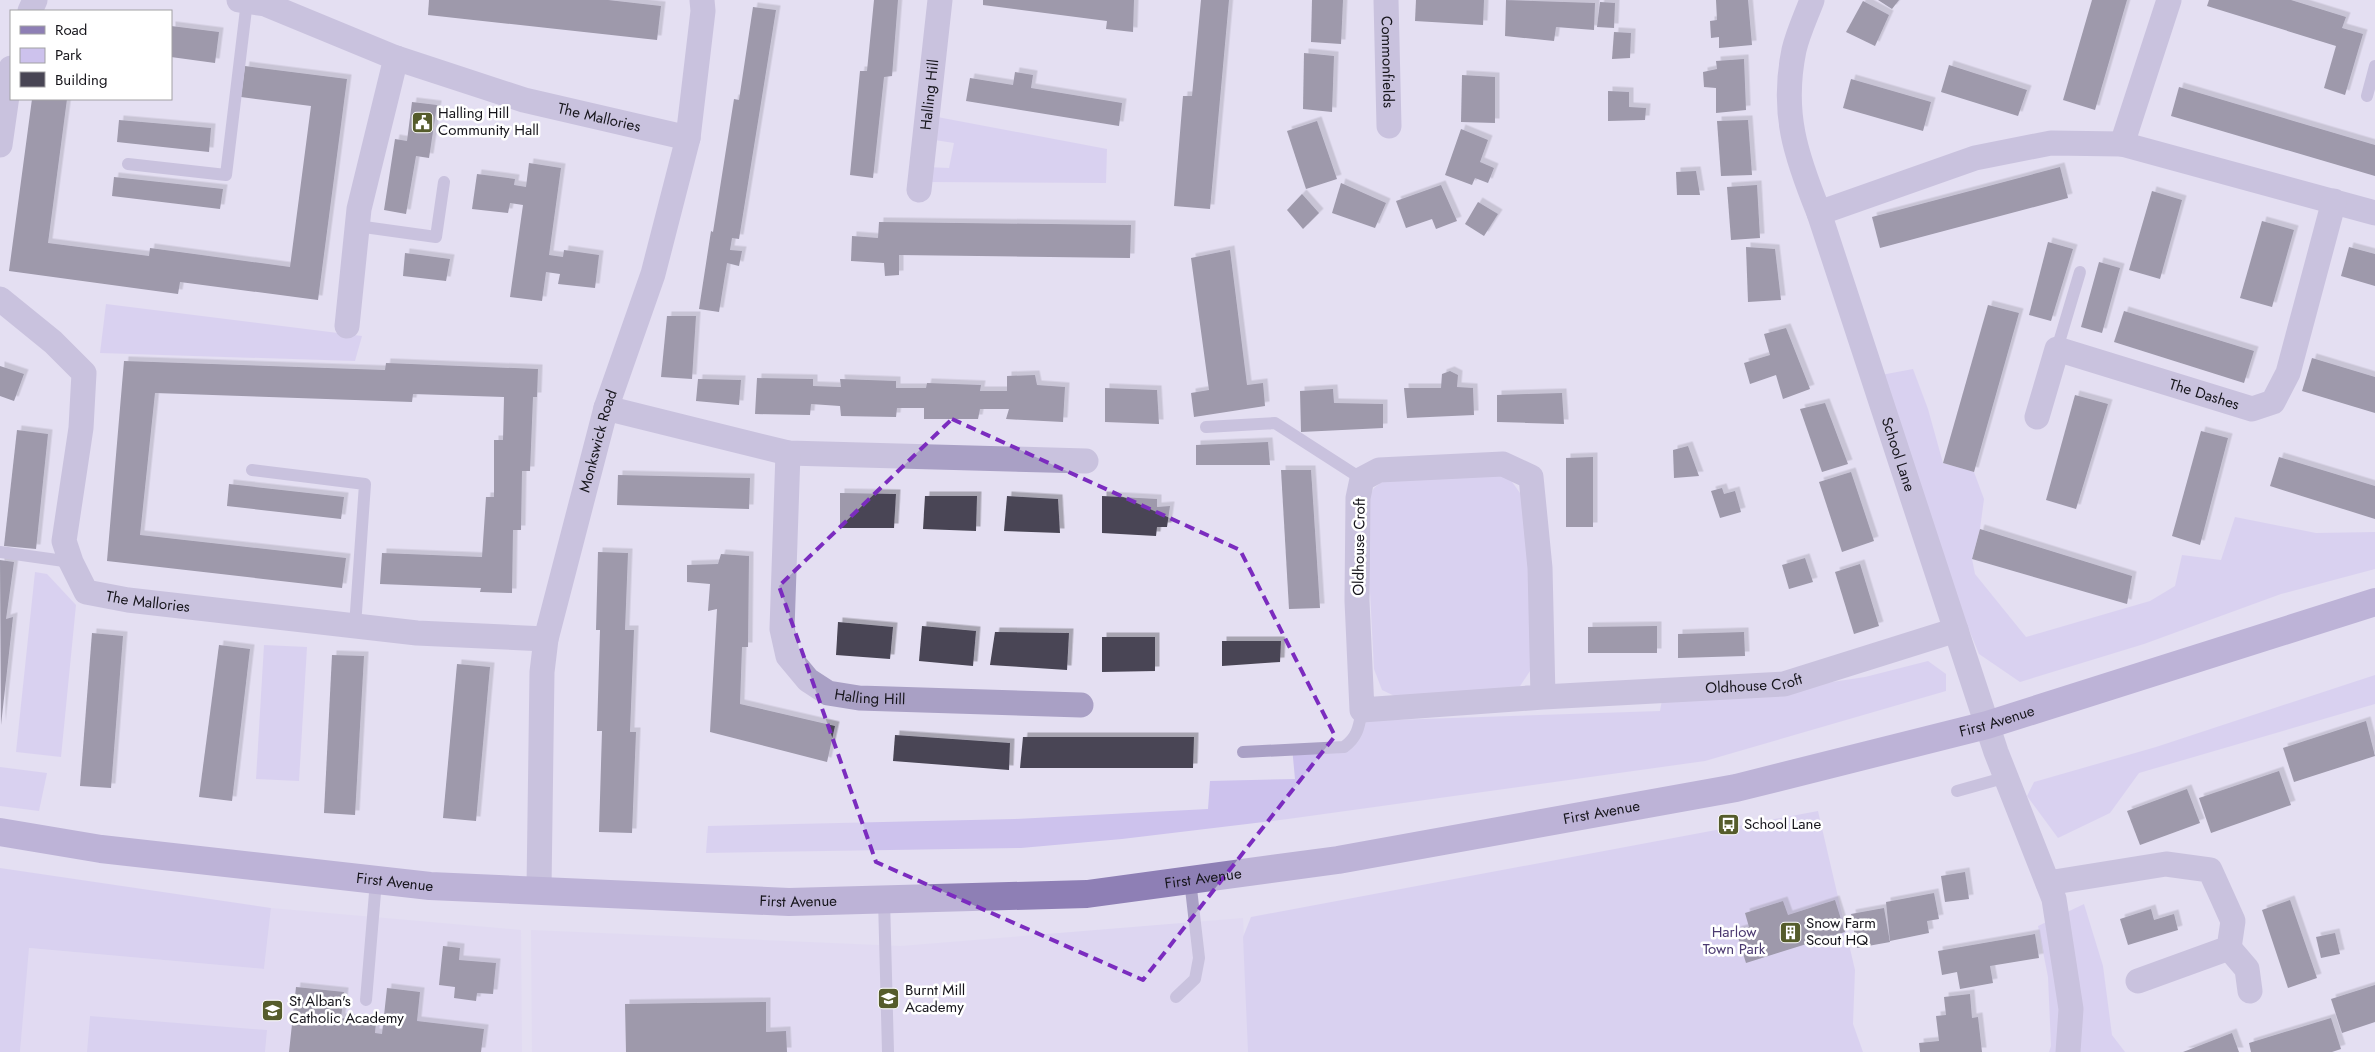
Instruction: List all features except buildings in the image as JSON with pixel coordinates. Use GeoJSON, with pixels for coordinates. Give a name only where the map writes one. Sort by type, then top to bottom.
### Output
{"type":"FeatureCollection","features":[{"type":"Feature","properties":{"kind":"street","name":"Monkswick Road"},"geometry":{"type":"LineString","coordinates":[[539,890],[542,672],[546,639],[606,408],[653,274],[688,138],[703,11],[702,0]]}},
{"type":"Feature","properties":{"kind":"street","name":"Halling Hill"},"geometry":{"type":"LineString","coordinates":[[919,190],[940,0]]}},
{"type":"Feature","properties":{"kind":"street","name":"Commonfields"},"geometry":{"type":"LineString","coordinates":[[1386,0],[1389,126]]}},
{"type":"Feature","properties":{"kind":"street","name":"School Lane"},"geometry":{"type":"LineString","coordinates":[[1812,0],[1794,49],[1789,89],[1790,130],[1800,168],[1818,213],[1987,725],[2054,899],[2071,1009],[2068,1052]]}},
{"type":"Feature","properties":{"kind":"street"},"geometry":{"type":"LineString","coordinates":[[2122,144],[2168,0]]}},
{"type":"Feature","properties":{"kind":"street","name":"The Mallories"},"geometry":{"type":"LineString","coordinates":[[243,1],[265,4],[396,58],[524,100],[688,138]]}},
{"type":"Feature","properties":{"kind":"street"},"geometry":{"type":"LineString","coordinates":[[347,326],[359,209],[396,58]]}},
{"type":"Feature","properties":{"kind":"street"},"geometry":{"type":"LineString","coordinates":[[0,145],[10,75]]}},
{"type":"Feature","properties":{"kind":"street"},"geometry":{"type":"LineString","coordinates":[[1818,213],[1975,158],[2051,143],[2122,144],[2375,212]]}},
{"type":"Feature","properties":{"kind":"street","name":"The Dashes"},"geometry":{"type":"LineString","coordinates":[[2057,349],[2252,409],[2273,402],[2288,372],[2334,201]]}},
{"type":"Feature","properties":{"kind":"street","name":"The Mallories"},"geometry":{"type":"LineString","coordinates":[[0,299],[53,342],[84,373],[81,428],[64,541],[71,562],[86,592],[128,600],[417,633],[546,639]]}},
{"type":"Feature","properties":{"kind":"street"},"geometry":{"type":"LineString","coordinates":[[2037,416],[2057,349]]}},
{"type":"Feature","properties":{"kind":"street"},"geometry":{"type":"LineString","coordinates":[[606,408],[788,453],[1086,461]]}},
{"type":"Feature","properties":{"kind":"street","name":"Halling Hill"},"geometry":{"type":"LineString","coordinates":[[788,453],[782,629],[788,656],[808,680],[828,693],[859,698],[1081,705]]}},
{"type":"Feature","properties":{"kind":"street","name":"Oldhouse Croft"},"geometry":{"type":"LineString","coordinates":[[1543,697],[1540,568],[1531,477],[1503,464],[1379,470],[1362,479],[1358,498],[1357,601],[1362,710],[1543,697],[1784,684],[1956,630]]}},
{"type":"Feature","properties":{"kind":"street","name":"First Avenue"},"geometry":{"type":"LineString","coordinates":[[0,832],[101,849],[430,886],[789,902],[1087,894],[1338,860],[1736,788],[1987,725],[2375,602]]}},
{"type":"Feature","properties":{"kind":"street"},"geometry":{"type":"LineString","coordinates":[[2048,883],[2166,864],[2210,870],[2234,921],[2229,948]]}},
{"type":"Feature","properties":{"kind":"street"},"geometry":{"type":"LineString","coordinates":[[2138,981],[2229,948]]}},
{"type":"Feature","properties":{"kind":"street"},"geometry":{"type":"LineString","coordinates":[[2229,948],[2247,969],[2250,990]]}},
{"type":"Feature","properties":{"kind":"lane"},"geometry":{"type":"LineString","coordinates":[[128,164],[226,175],[243,1]]}},
{"type":"Feature","properties":{"kind":"lane"},"geometry":{"type":"LineString","coordinates":[[2367,96],[2375,66]]}},
{"type":"Feature","properties":{"kind":"lane"},"geometry":{"type":"LineString","coordinates":[[357,226],[436,237],[444,182]]}},
{"type":"Feature","properties":{"kind":"lane"},"geometry":{"type":"LineString","coordinates":[[2057,349],[2080,272]]}},
{"type":"Feature","properties":{"kind":"lane"},"geometry":{"type":"LineString","coordinates":[[1206,427],[1275,424],[1362,479]]}},
{"type":"Feature","properties":{"kind":"lane"},"geometry":{"type":"LineString","coordinates":[[252,470],[365,484],[355,626]]}},
{"type":"Feature","properties":{"kind":"lane"},"geometry":{"type":"LineString","coordinates":[[0,552],[71,562]]}},
{"type":"Feature","properties":{"kind":"lane"},"geometry":{"type":"LineString","coordinates":[[1243,752],[1344,747],[1353,740],[1359,730],[1362,710]]}},
{"type":"Feature","properties":{"kind":"lane"},"geometry":{"type":"LineString","coordinates":[[1957,791],[2006,777]]}},
{"type":"Feature","properties":{"kind":"lane"},"geometry":{"type":"LineString","coordinates":[[1176,997],[1195,979],[1199,958],[1190,880]]}},
{"type":"Feature","properties":{"kind":"lane"},"geometry":{"type":"LineString","coordinates":[[366,1000],[376,881]]}},
{"type":"Feature","properties":{"kind":"lane"},"geometry":{"type":"LineString","coordinates":[[884,900],[888,1052]]}},
{"type":"Feature","properties":{"kind":"highlighted area"},"geometry":{"type":"Polygon","coordinates":[[[952,419],[1240,550],[1335,736],[1143,980],[876,862],[779,586],[952,419]]]}},
{"type":"Feature","properties":{"kind":"shaded area","name":"St Alban's Catholic Academy"},"geometry":{"type":"Polygon","coordinates":[[[271,908],[521,930],[522,1052],[20,1052],[28,948],[264,969],[271,908]]]}},
{"type":"Feature","properties":{"kind":"shaded area","name":"Burnt Mill Academy"},"geometry":{"type":"Polygon","coordinates":[[[1243,918],[1249,1052],[532,1052],[531,930],[901,946],[1243,918]]]}},
{"type":"Feature","properties":{"kind":"green space"},"geometry":{"type":"Polygon","coordinates":[[[932,116],[1107,149],[1106,183],[926,182],[926,167],[949,168],[954,143],[928,139],[932,116]]]}},
{"type":"Feature","properties":{"kind":"green space"},"geometry":{"type":"Polygon","coordinates":[[[106,304],[362,336],[355,361],[100,353],[106,304]]]}},
{"type":"Feature","properties":{"kind":"green space"},"geometry":{"type":"Polygon","coordinates":[[[1913,369],[1928,409],[1943,463],[1974,472],[1984,499],[1980,529],[1972,559],[1975,574],[2026,637],[2150,601],[2175,586],[2182,555],[2221,560],[2235,517],[2316,533],[2375,532],[2375,569],[2281,594],[2144,644],[2020,682],[1979,654],[1950,584],[1881,375],[1913,369]]]}},
{"type":"Feature","properties":{"kind":"green space"},"geometry":{"type":"Polygon","coordinates":[[[1495,470],[1510,479],[1525,500],[1532,650],[1530,671],[1513,697],[1405,701],[1382,690],[1374,669],[1366,514],[1369,497],[1374,488],[1392,474],[1495,470]]]}},
{"type":"Feature","properties":{"kind":"green space"},"geometry":{"type":"Polygon","coordinates":[[[35,572],[47,574],[76,605],[61,757],[16,752],[35,572]]]}},
{"type":"Feature","properties":{"kind":"green space"},"geometry":{"type":"Polygon","coordinates":[[[264,645],[307,647],[299,781],[256,779],[264,645]]]}},
{"type":"Feature","properties":{"kind":"green space"},"geometry":{"type":"Polygon","coordinates":[[[1928,661],[1946,674],[1946,691],[1705,761],[1288,819],[1122,839],[1021,848],[706,853],[708,826],[1015,819],[1208,809],[1210,781],[1295,779],[1292,747],[1340,743],[1363,721],[1660,711],[1662,700],[1760,693],[1865,677],[1928,661]]]}},
{"type":"Feature","properties":{"kind":"green space"},"geometry":{"type":"Polygon","coordinates":[[[2375,675],[2375,704],[2139,773],[2110,813],[2058,838],[2027,796],[2034,782],[2156,747],[2375,675]]]}},
{"type":"Feature","properties":{"kind":"green space"},"geometry":{"type":"Polygon","coordinates":[[[0,767],[47,773],[39,811],[0,806],[0,767]]]}},
{"type":"Feature","properties":{"kind":"green space","name":"Harlow Town Park"},"geometry":{"type":"Polygon","coordinates":[[[1818,811],[1855,970],[1853,1024],[1863,1052],[1248,1052],[1243,937],[1251,917],[1818,811]]]}},
{"type":"Feature","properties":{"kind":"green space"},"geometry":{"type":"Polygon","coordinates":[[[0,868],[271,908],[264,969],[29,948],[20,1052],[0,1052],[0,868]]]}},
{"type":"Feature","properties":{"kind":"green space"},"geometry":{"type":"Polygon","coordinates":[[[2084,904],[2103,966],[2112,1035],[2125,1052],[2049,1052],[2051,1046],[2048,977],[2038,926],[2084,904]]]}},
{"type":"Feature","properties":{"kind":"green space"},"geometry":{"type":"Polygon","coordinates":[[[90,1016],[267,1030],[265,1052],[87,1052],[90,1016]]]}},
{"type":"Feature","properties":{"kind":"place","name":"Halling Hill Community Hall"},"geometry":{"type":"Point","coordinates":[422,122]}},
{"type":"Feature","properties":{"kind":"place","name":"School Lane"},"geometry":{"type":"Point","coordinates":[1728,824]}},
{"type":"Feature","properties":{"kind":"place","name":"Snow Farm Scout HQ"},"geometry":{"type":"Point","coordinates":[1790,932]}},
{"type":"Feature","properties":{"kind":"place","name":"Burnt Mill Academy"},"geometry":{"type":"Point","coordinates":[889,999]}},
{"type":"Feature","properties":{"kind":"place","name":"St Alban's Catholic Academy"},"geometry":{"type":"Point","coordinates":[273,1010]}}]}
